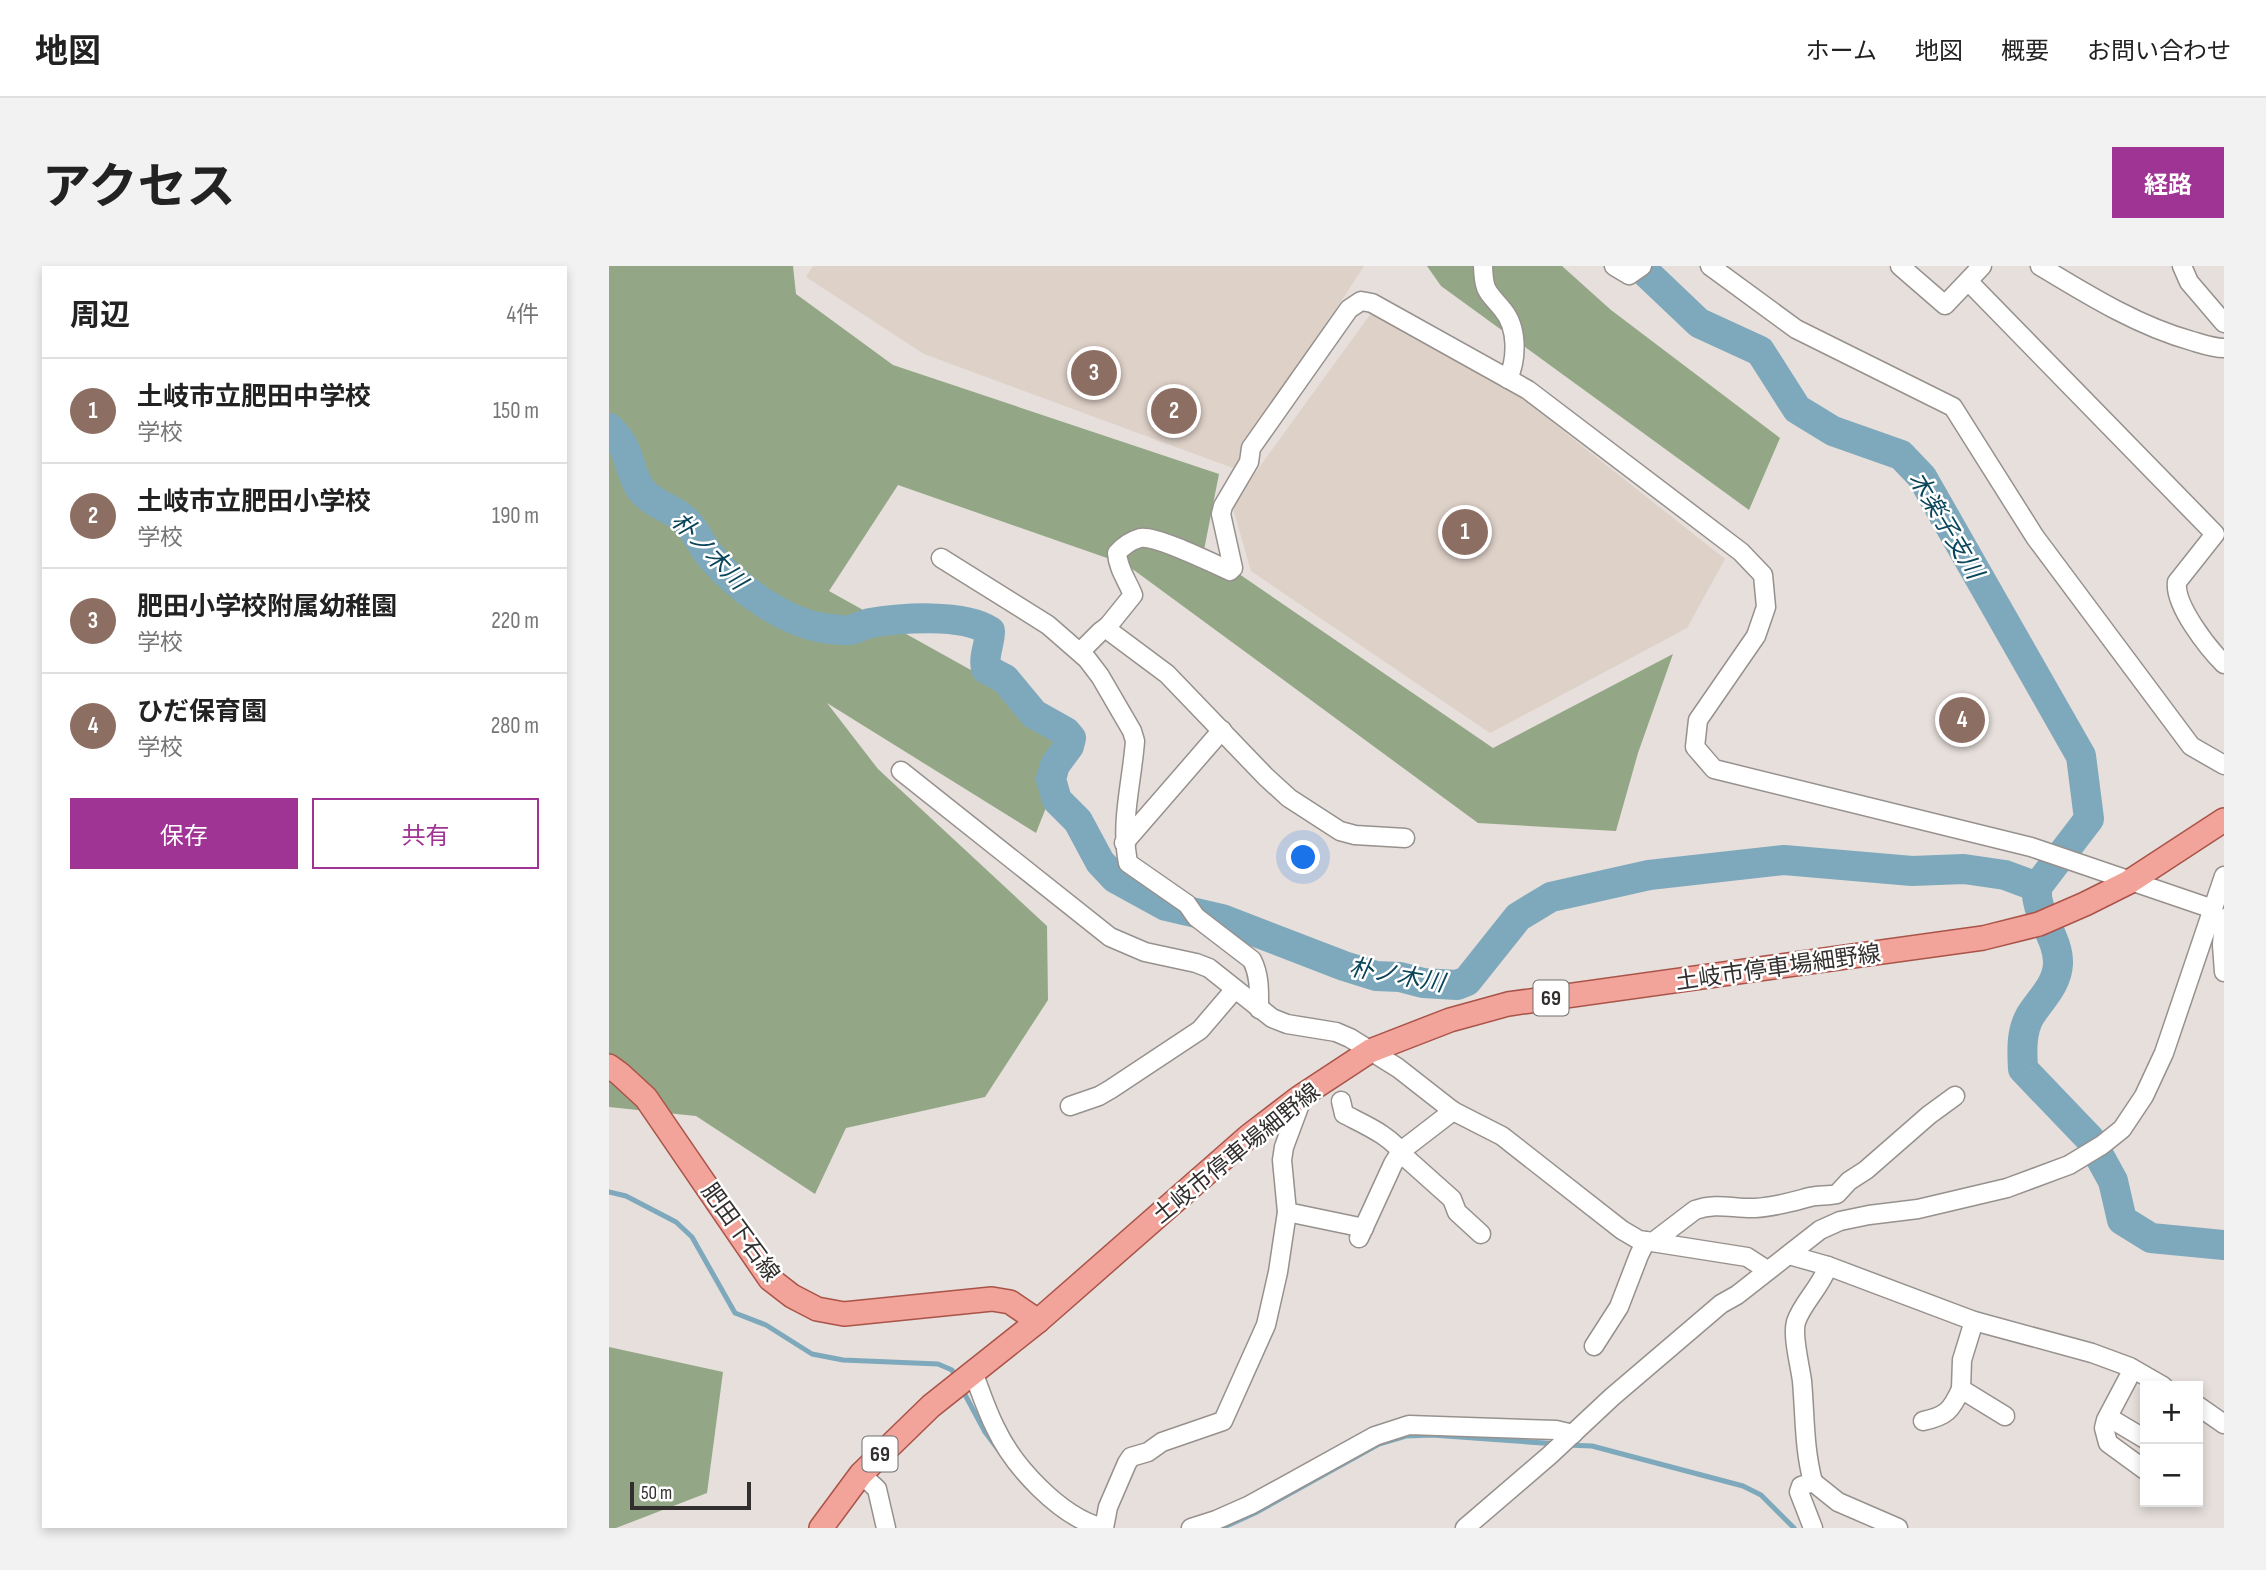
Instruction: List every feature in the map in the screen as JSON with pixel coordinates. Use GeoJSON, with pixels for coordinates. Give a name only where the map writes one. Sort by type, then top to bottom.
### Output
{"type":"FeatureCollection","features":[{"type":"Feature","properties":{"kind":"main road","name":"土岐市停車場細野線"},"geometry":{"type":"LineString","coordinates":[[821,1528],[861,1474],[950,1390],[1038,1321],[1249,1136],[1300,1097],[1370,1051],[1450,1020],[1508,1004],[1983,938],[2039,924],[2129,882],[2224,820]]}},
{"type":"Feature","properties":{"kind":"main road","name":"肥田下石線"},"geometry":{"type":"LineString","coordinates":[[609,1066],[646,1098],[770,1279],[792,1296],[817,1309],[845,1314],[992,1300],[1010,1302],[1038,1321]]}},
{"type":"Feature","properties":{"kind":"street"},"geometry":{"type":"LineString","coordinates":[[1483,266],[1490,297],[1503,309],[1513,331],[1515,356],[1508,379]]}},
{"type":"Feature","properties":{"kind":"street"},"geometry":{"type":"LineString","coordinates":[[1614,266],[1629,275],[1642,266]]}},
{"type":"Feature","properties":{"kind":"street"},"geometry":{"type":"LineString","coordinates":[[1710,266],[1795,328],[1953,407],[2035,537],[2191,746],[2224,765]]}},
{"type":"Feature","properties":{"kind":"street"},"geometry":{"type":"LineString","coordinates":[[1900,266],[1945,305],[1983,266]]}},
{"type":"Feature","properties":{"kind":"street"},"geometry":{"type":"LineString","coordinates":[[2040,266],[2146,324],[2178,337],[2224,348]]}},
{"type":"Feature","properties":{"kind":"street"},"geometry":{"type":"LineString","coordinates":[[2182,266],[2189,282],[2224,323]]}},
{"type":"Feature","properties":{"kind":"street"},"geometry":{"type":"LineString","coordinates":[[1969,282],[2215,534],[2177,582],[2176,591],[2182,607],[2224,664]]}},
{"type":"Feature","properties":{"kind":"street"},"geometry":{"type":"LineString","coordinates":[[1080,652],[1108,626],[1133,595],[1118,568],[1117,553],[1126,544],[1142,538],[1168,545],[1230,570],[1233,568],[1221,514],[1249,462],[1251,448],[1349,309],[1361,301],[1372,303],[1528,390],[1741,552],[1763,575],[1766,607],[1756,636],[1698,720],[1695,747],[1714,769],[2031,847],[2129,882],[2220,908]]}},
{"type":"Feature","properties":{"kind":"street"},"geometry":{"type":"LineString","coordinates":[[941,558],[1048,625],[1080,652],[1100,676],[1135,741],[1124,844],[1128,863],[1187,904],[1196,917],[1252,960],[1259,981],[1259,1009]]}},
{"type":"Feature","properties":{"kind":"street"},"geometry":{"type":"LineString","coordinates":[[1108,626],[1112,633],[1167,674],[1266,777],[1290,798],[1340,831],[1356,835],[1405,838]]}},
{"type":"Feature","properties":{"kind":"street"},"geometry":{"type":"LineString","coordinates":[[1124,844],[1222,730]]}},
{"type":"Feature","properties":{"kind":"street"},"geometry":{"type":"LineString","coordinates":[[901,771],[1110,937],[1145,952],[1209,968],[1272,1018],[1287,1024],[1336,1032],[1350,1038],[1398,1068],[1453,1111],[1502,1136],[1622,1230],[1639,1240],[1747,1257],[1767,1270]]}},
{"type":"Feature","properties":{"kind":"street"},"geometry":{"type":"LineString","coordinates":[[2224,876],[2220,908],[2224,972]]}},
{"type":"Feature","properties":{"kind":"street"},"geometry":{"type":"LineString","coordinates":[[1465,1528],[1711,1313],[1820,1230],[1840,1221],[1918,1209],[2007,1188],[2069,1165],[2122,1129],[2144,1096],[2164,1052],[2220,908]]}},
{"type":"Feature","properties":{"kind":"street"},"geometry":{"type":"LineString","coordinates":[[1070,1106],[1111,1089],[1200,1030],[1235,989]]}},
{"type":"Feature","properties":{"kind":"street"},"geometry":{"type":"LineString","coordinates":[[971,1373],[995,1428],[1025,1472],[1056,1503],[1079,1518],[1103,1528],[1108,1507],[1131,1457],[1148,1452],[1162,1442],[1223,1421],[1266,1325],[1278,1272],[1287,1212],[1282,1160],[1300,1097]]}},
{"type":"Feature","properties":{"kind":"street"},"geometry":{"type":"LineString","coordinates":[[1594,1346],[1619,1307],[1639,1255],[1650,1242],[1695,1210],[1729,1205],[1751,1209],[1772,1207],[1812,1196],[1837,1194],[1929,1115],[1955,1097]]}},
{"type":"Feature","properties":{"kind":"street"},"geometry":{"type":"LineString","coordinates":[[1341,1101],[1344,1114],[1378,1132],[1452,1199],[1457,1212],[1482,1234]]}},
{"type":"Feature","properties":{"kind":"street"},"geometry":{"type":"LineString","coordinates":[[1287,1212],[1362,1233],[1392,1164],[1401,1152],[1453,1111]]}},
{"type":"Feature","properties":{"kind":"street"},"geometry":{"type":"LineString","coordinates":[[1789,1255],[1828,1266],[1974,1321],[2092,1353],[2133,1369],[2154,1381]]}},
{"type":"Feature","properties":{"kind":"street"},"geometry":{"type":"LineString","coordinates":[[1828,1266],[1823,1280],[1796,1322],[1795,1331],[1802,1379],[1807,1453],[1813,1482],[1838,1502],[1898,1528]]}},
{"type":"Feature","properties":{"kind":"street"},"geometry":{"type":"LineString","coordinates":[[1923,1421],[1945,1415],[1961,1390],[1962,1360],[1974,1321]]}},
{"type":"Feature","properties":{"kind":"street"},"geometry":{"type":"LineString","coordinates":[[2133,1369],[2105,1427],[2108,1443],[2140,1466]]}},
{"type":"Feature","properties":{"kind":"street"},"geometry":{"type":"LineString","coordinates":[[1961,1390],[2005,1416]]}},
{"type":"Feature","properties":{"kind":"street"},"geometry":{"type":"LineString","coordinates":[[2203,1409],[2224,1424]]}},
{"type":"Feature","properties":{"kind":"street"},"geometry":{"type":"LineString","coordinates":[[2108,1417],[2140,1436]]}},
{"type":"Feature","properties":{"kind":"street"},"geometry":{"type":"LineString","coordinates":[[1191,1528],[1249,1505],[1375,1436],[1395,1428],[1436,1424],[1556,1430],[1572,1435]]}},
{"type":"Feature","properties":{"kind":"street"},"geometry":{"type":"LineString","coordinates":[[861,1474],[877,1489],[885,1528]]}},
{"type":"Feature","properties":{"kind":"street"},"geometry":{"type":"LineString","coordinates":[[1813,1482],[1801,1486],[1800,1492],[1813,1528]]}},
{"type":"Feature","properties":{"kind":"shaded area"},"geometry":{"type":"Polygon","coordinates":[[[813,266],[1364,266],[1233,468],[924,354],[806,277],[813,266]]]}},
{"type":"Feature","properties":{"kind":"shaded area"},"geometry":{"type":"Polygon","coordinates":[[[1372,312],[1524,400],[1725,559],[1687,628],[1490,733],[1251,571],[1232,505],[1372,312]]]}},
{"type":"Feature","properties":{"kind":"green space"},"geometry":{"type":"Polygon","coordinates":[[[609,266],[793,266],[796,294],[893,365],[1219,474],[1204,550],[1493,748],[1673,654],[1638,753],[1616,831],[1478,823],[1127,565],[898,485],[829,591],[1077,729],[1036,833],[827,703],[878,769],[1047,926],[1048,1000],[985,1097],[846,1128],[815,1194],[696,1116],[609,1107],[609,266]]]}},
{"type":"Feature","properties":{"kind":"green space"},"geometry":{"type":"Polygon","coordinates":[[[1427,266],[1562,266],[1611,310],[1780,438],[1749,510],[1441,286],[1427,266]]]}},
{"type":"Feature","properties":{"kind":"green space"},"geometry":{"type":"Polygon","coordinates":[[[609,1347],[723,1372],[707,1493],[616,1528],[609,1528],[609,1347]]]}},
{"type":"Feature","properties":{"kind":"waterway","name":"木楽子支川"},"geometry":{"type":"LineString","coordinates":[[1639,266],[1699,323],[1760,351],[1797,409],[1833,431],[1901,455],[1922,477],[2081,756],[2089,819],[2037,887]]}},
{"type":"Feature","properties":{"kind":"waterway","name":"朴ノ木川"},"geometry":{"type":"LineString","coordinates":[[609,428],[622,443],[644,493],[684,519],[708,553],[735,581],[777,611],[808,624],[836,630],[849,630],[883,621],[931,618],[964,621],[990,631],[986,669],[1005,679],[1034,714],[1066,732],[1071,738],[1069,746],[1055,765],[1051,779],[1057,800],[1078,821],[1100,862],[1115,878],[1166,906],[1222,919],[1344,966],[1376,976],[1457,985],[1467,981],[1518,917],[1551,897],[1649,875],[1784,860],[1912,871],[1964,869],[2005,875],[2037,887],[2039,907],[2055,944],[2058,964],[2051,985],[2027,1022],[2023,1042],[2023,1069],[2090,1139],[2113,1181],[2122,1220],[2151,1238],[2224,1245]]}},
{"type":"Feature","properties":{"kind":"waterway"},"geometry":{"type":"LineString","coordinates":[[609,1192],[626,1196],[676,1222],[692,1237],[735,1313],[766,1325],[812,1354],[843,1360],[938,1364],[952,1370],[955,1377]]}},
{"type":"Feature","properties":{"kind":"waterway"},"geometry":{"type":"LineString","coordinates":[[962,1389],[985,1432],[1000,1452]]}},
{"type":"Feature","properties":{"kind":"waterway"},"geometry":{"type":"LineString","coordinates":[[1222,1528],[1255,1513],[1379,1444],[1406,1436],[1432,1435],[1557,1444]]}},
{"type":"Feature","properties":{"kind":"waterway"},"geometry":{"type":"LineString","coordinates":[[1566,1445],[1592,1446],[1743,1486],[1761,1495],[1794,1528]]}},
{"type":"Feature","properties":{"kind":"place","name":"肥田小学校附属幼稚園"},"geometry":{"type":"Point","coordinates":[1094,373]}},
{"type":"Feature","properties":{"kind":"place","name":"土岐市立肥田小学校"},"geometry":{"type":"Point","coordinates":[1174,411]}},
{"type":"Feature","properties":{"kind":"place","name":"土岐市立肥田中学校"},"geometry":{"type":"Point","coordinates":[1465,532]}},
{"type":"Feature","properties":{"kind":"place","name":"ひだ保育園"},"geometry":{"type":"Point","coordinates":[1962,720]}}]}
